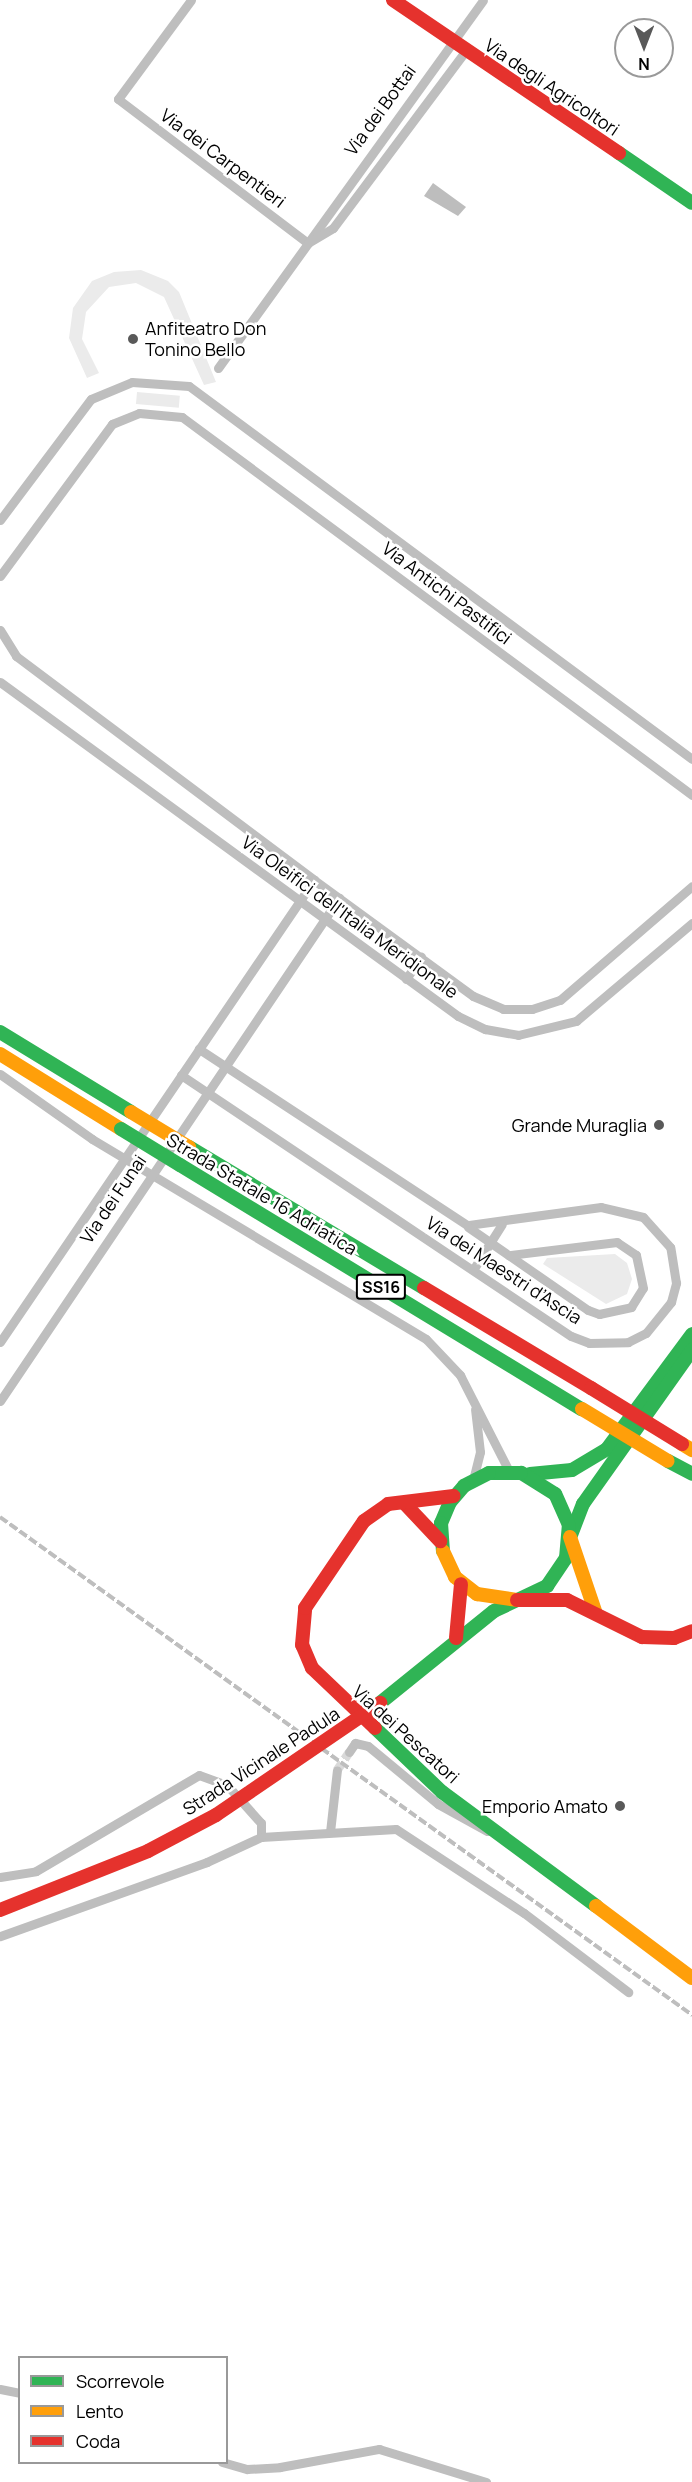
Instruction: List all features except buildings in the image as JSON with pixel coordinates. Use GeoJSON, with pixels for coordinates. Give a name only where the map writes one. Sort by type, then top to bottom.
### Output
{"type":"FeatureCollection","features":[{"type":"Feature","properties":{"kind":"main road","name":"Via degli Agricoltori"},"geometry":{"type":"LineString","coordinates":[[393,0],[692,203]]}},
{"type":"Feature","properties":{"kind":"main road","name":"Strada Statale 16 Adriatica"},"geometry":{"type":"LineString","coordinates":[[0,1032],[688,1447]]}},
{"type":"Feature","properties":{"kind":"main road","name":"Strada Statale 16 Adriatica"},"geometry":{"type":"LineString","coordinates":[[0,1054],[692,1474]]}},
{"type":"Feature","properties":{"kind":"main road"},"geometry":{"type":"LineString","coordinates":[[612,1451],[692,1334]]}},
{"type":"Feature","properties":{"kind":"main road"},"geometry":{"type":"LineString","coordinates":[[692,1350],[612,1451],[572,1470],[515,1472],[473,1480],[454,1496],[444,1516],[440,1541],[447,1565],[461,1584],[484,1597],[517,1600],[567,1600],[642,1637],[674,1638],[692,1631]]}},
{"type":"Feature","properties":{"kind":"main road","name":"Strada Vicinale Padula"},"geometry":{"type":"LineString","coordinates":[[0,1910],[148,1851],[216,1815],[380,1703],[456,1638],[554,1579],[583,1504],[612,1451]]}},
{"type":"Feature","properties":{"kind":"main road"},"geometry":{"type":"LineString","coordinates":[[515,1472],[555,1494],[596,1614]]}},
{"type":"Feature","properties":{"kind":"main road","name":"Via dei Pescatori"},"geometry":{"type":"LineString","coordinates":[[454,1496],[375,1510],[357,1531],[305,1608],[302,1644],[319,1679],[496,1834],[692,1978]]}},
{"type":"Feature","properties":{"kind":"main road"},"geometry":{"type":"LineString","coordinates":[[406,1505],[440,1541]]}},
{"type":"Feature","properties":{"kind":"main road"},"geometry":{"type":"LineString","coordinates":[[456,1638],[461,1584]]}},
{"type":"Feature","properties":{"kind":"street","name":"Via dei Carpentieri"},"geometry":{"type":"LineString","coordinates":[[191,0],[118,99],[308,243]]}},
{"type":"Feature","properties":{"kind":"street","name":"Via dei Bottai"},"geometry":{"type":"LineString","coordinates":[[218,368],[451,40],[483,0]]}},
{"type":"Feature","properties":{"kind":"street","name":"Via dei Bottai"},"geometry":{"type":"LineString","coordinates":[[308,243],[333,228],[466,50]]}},
{"type":"Feature","properties":{"kind":"street","name":"Via Antichi Pastifici"},"geometry":{"type":"LineString","coordinates":[[0,520],[96,396],[132,382],[164,380],[212,400],[692,759]]}},
{"type":"Feature","properties":{"kind":"street","name":"Via Antichi Pastifici"},"geometry":{"type":"LineString","coordinates":[[0,576],[112,424],[139,412],[182,417],[692,795]]}},
{"type":"Feature","properties":{"kind":"street","name":"Via Oleifici dell'Italia Meridionale"},"geometry":{"type":"LineString","coordinates":[[0,630],[16,656],[314,880],[473,996],[503,1009],[532,1009],[577,987],[692,886]]}},
{"type":"Feature","properties":{"kind":"street","name":"Via Oleifici dell'Italia Meridionale"},"geometry":{"type":"LineString","coordinates":[[0,682],[406,979],[485,1029],[518,1035],[551,1031],[593,1008],[692,922]]}},
{"type":"Feature","properties":{"kind":"street","name":"Via dei Funai"},"geometry":{"type":"LineString","coordinates":[[0,1342],[122,1157],[314,880]]}},
{"type":"Feature","properties":{"kind":"street","name":"Via dei Funai"},"geometry":{"type":"LineString","coordinates":[[0,1401],[149,1174],[339,898]]}},
{"type":"Feature","properties":{"kind":"street"},"geometry":{"type":"LineString","coordinates":[[406,979],[421,957]]}},
{"type":"Feature","properties":{"kind":"street","name":"Via dei Maestri d’Ascia"},"geometry":{"type":"LineString","coordinates":[[181,1074],[473,1270],[589,1343],[628,1342],[646,1333],[671,1302],[676,1282],[670,1247],[643,1217],[601,1207],[502,1224],[458,1221],[199,1049]]}},
{"type":"Feature","properties":{"kind":"street"},"geometry":{"type":"LineString","coordinates":[[0,1074],[149,1174],[426,1339],[460,1375],[515,1472]]}},
{"type":"Feature","properties":{"kind":"street"},"geometry":{"type":"LineString","coordinates":[[458,1221],[509,1255],[599,1314],[631,1306],[643,1288],[636,1255],[617,1242],[509,1255]]}},
{"type":"Feature","properties":{"kind":"street"},"geometry":{"type":"LineString","coordinates":[[473,1270],[502,1224]]}},
{"type":"Feature","properties":{"kind":"street"},"geometry":{"type":"LineString","coordinates":[[473,1480],[480,1452],[474,1403]]}},
{"type":"Feature","properties":{"kind":"street"},"geometry":{"type":"LineString","coordinates":[[349,1752],[355,1743],[368,1746],[438,1804],[496,1834]]}},
{"type":"Feature","properties":{"kind":"street"},"geometry":{"type":"LineString","coordinates":[[330,1832],[337,1770]]}},
{"type":"Feature","properties":{"kind":"street"},"geometry":{"type":"LineString","coordinates":[[0,1876],[36,1872],[199,1775],[227,1785],[261,1823],[261,1837]]}},
{"type":"Feature","properties":{"kind":"street"},"geometry":{"type":"LineString","coordinates":[[0,1936],[207,1862],[261,1837],[396,1829],[524,1913],[628,1992]]}},
{"type":"Feature","properties":{"kind":"street"},"geometry":{"type":"LineString","coordinates":[[0,2389],[18,2393]]}},
{"type":"Feature","properties":{"kind":"street"},"geometry":{"type":"LineString","coordinates":[[226,2464],[247,2469],[280,2467],[379,2449],[486,2482]]}},
{"type":"Feature","properties":{"kind":"shaded area"},"geometry":{"type":"Polygon","coordinates":[[[433,183],[466,207],[458,216],[424,196],[433,183]]]}},
{"type":"Feature","properties":{"kind":"shaded area"},"geometry":{"type":"Polygon","coordinates":[[[141,270],[168,281],[179,292],[216,382],[204,385],[164,297],[136,283],[109,287],[86,312],[82,339],[99,373],[87,378],[69,338],[73,308],[92,281],[114,272],[141,270]]]}},
{"type":"Feature","properties":{"kind":"shaded area"},"geometry":{"type":"Polygon","coordinates":[[[137,392],[180,396],[179,408],[136,404],[137,392]]]}},
{"type":"Feature","properties":{"kind":"shaded area"},"geometry":{"type":"Polygon","coordinates":[[[615,1254],[627,1263],[632,1279],[627,1294],[606,1304],[543,1264],[547,1258],[615,1254]]]}},
{"type":"Feature","properties":{"kind":"tunnel"},"geometry":{"type":"LineString","coordinates":[[337,1770],[349,1752]]}},
{"type":"Feature","properties":{"kind":"railway"},"geometry":{"type":"LineString","coordinates":[[0,1517],[692,2015]]}},
{"type":"Feature","properties":{"kind":"traffic: fast"},"geometry":{"type":"LineString","coordinates":[[619,153],[692,203]]}},
{"type":"Feature","properties":{"kind":"traffic: fast"},"geometry":{"type":"LineString","coordinates":[[0,1032],[131,1112]]}},
{"type":"Feature","properties":{"kind":"traffic: fast"},"geometry":{"type":"LineString","coordinates":[[121,1129],[180,1165]]}},
{"type":"Feature","properties":{"kind":"traffic: fast"},"geometry":{"type":"LineString","coordinates":[[189,1147],[424,1288]]}},
{"type":"Feature","properties":{"kind":"traffic: fast"},"geometry":{"type":"LineString","coordinates":[[180,1165],[582,1409]]}},
{"type":"Feature","properties":{"kind":"traffic: fast"},"geometry":{"type":"LineString","coordinates":[[530,1474],[572,1470],[607,1449],[692,1334]]}},
{"type":"Feature","properties":{"kind":"traffic: fast"},"geometry":{"type":"LineString","coordinates":[[571,1535],[583,1504],[692,1350]]}},
{"type":"Feature","properties":{"kind":"traffic: fast"},"geometry":{"type":"LineString","coordinates":[[668,1461],[692,1474]]}},
{"type":"Feature","properties":{"kind":"traffic: fast"},"geometry":{"type":"LineString","coordinates":[[380,1703],[494,1611],[547,1586],[566,1558],[569,1525],[555,1494],[521,1473],[489,1473],[464,1486],[450,1502],[441,1523],[443,1551]]}},
{"type":"Feature","properties":{"kind":"traffic: fast"},"geometry":{"type":"LineString","coordinates":[[375,1728],[442,1792],[596,1906]]}},
{"type":"Feature","properties":{"kind":"traffic: slow"},"geometry":{"type":"LineString","coordinates":[[0,1054],[121,1129]]}},
{"type":"Feature","properties":{"kind":"traffic: slow"},"geometry":{"type":"LineString","coordinates":[[131,1112],[189,1147]]}},
{"type":"Feature","properties":{"kind":"traffic: slow"},"geometry":{"type":"LineString","coordinates":[[582,1409],[668,1461]]}},
{"type":"Feature","properties":{"kind":"traffic: slow"},"geometry":{"type":"LineString","coordinates":[[682,1444],[692,1450]]}},
{"type":"Feature","properties":{"kind":"traffic: slow"},"geometry":{"type":"LineString","coordinates":[[570,1537],[596,1614]]}},
{"type":"Feature","properties":{"kind":"traffic: slow"},"geometry":{"type":"LineString","coordinates":[[443,1551],[455,1577],[477,1594],[517,1600]]}},
{"type":"Feature","properties":{"kind":"traffic: slow"},"geometry":{"type":"LineString","coordinates":[[596,1906],[692,1978]]}},
{"type":"Feature","properties":{"kind":"traffic: jam"},"geometry":{"type":"LineString","coordinates":[[393,0],[619,153]]}},
{"type":"Feature","properties":{"kind":"traffic: jam"},"geometry":{"type":"LineString","coordinates":[[424,1288],[591,1388]]}},
{"type":"Feature","properties":{"kind":"traffic: jam"},"geometry":{"type":"LineString","coordinates":[[591,1388],[682,1444]]}},
{"type":"Feature","properties":{"kind":"traffic: jam"},"geometry":{"type":"LineString","coordinates":[[375,1728],[312,1668],[302,1645],[305,1608],[364,1521],[388,1504],[454,1496]]}},
{"type":"Feature","properties":{"kind":"traffic: jam"},"geometry":{"type":"LineString","coordinates":[[406,1505],[440,1541]]}},
{"type":"Feature","properties":{"kind":"traffic: jam"},"geometry":{"type":"LineString","coordinates":[[456,1638],[461,1584]]}},
{"type":"Feature","properties":{"kind":"traffic: jam"},"geometry":{"type":"LineString","coordinates":[[517,1600],[567,1600],[642,1637],[674,1638],[692,1631]]}},
{"type":"Feature","properties":{"kind":"traffic: jam"},"geometry":{"type":"LineString","coordinates":[[148,1851],[216,1815],[380,1703]]}},
{"type":"Feature","properties":{"kind":"traffic: jam"},"geometry":{"type":"LineString","coordinates":[[0,1910],[148,1851]]}},
{"type":"Feature","properties":{"kind":"place","name":"Anfiteatro Don Tonino Bello"},"geometry":{"type":"Point","coordinates":[133,339]}},
{"type":"Feature","properties":{"kind":"place","name":"Grande Muraglia"},"geometry":{"type":"Point","coordinates":[659,1125]}},
{"type":"Feature","properties":{"kind":"place","name":"Emporio Amato"},"geometry":{"type":"Point","coordinates":[620,1806]}}]}
